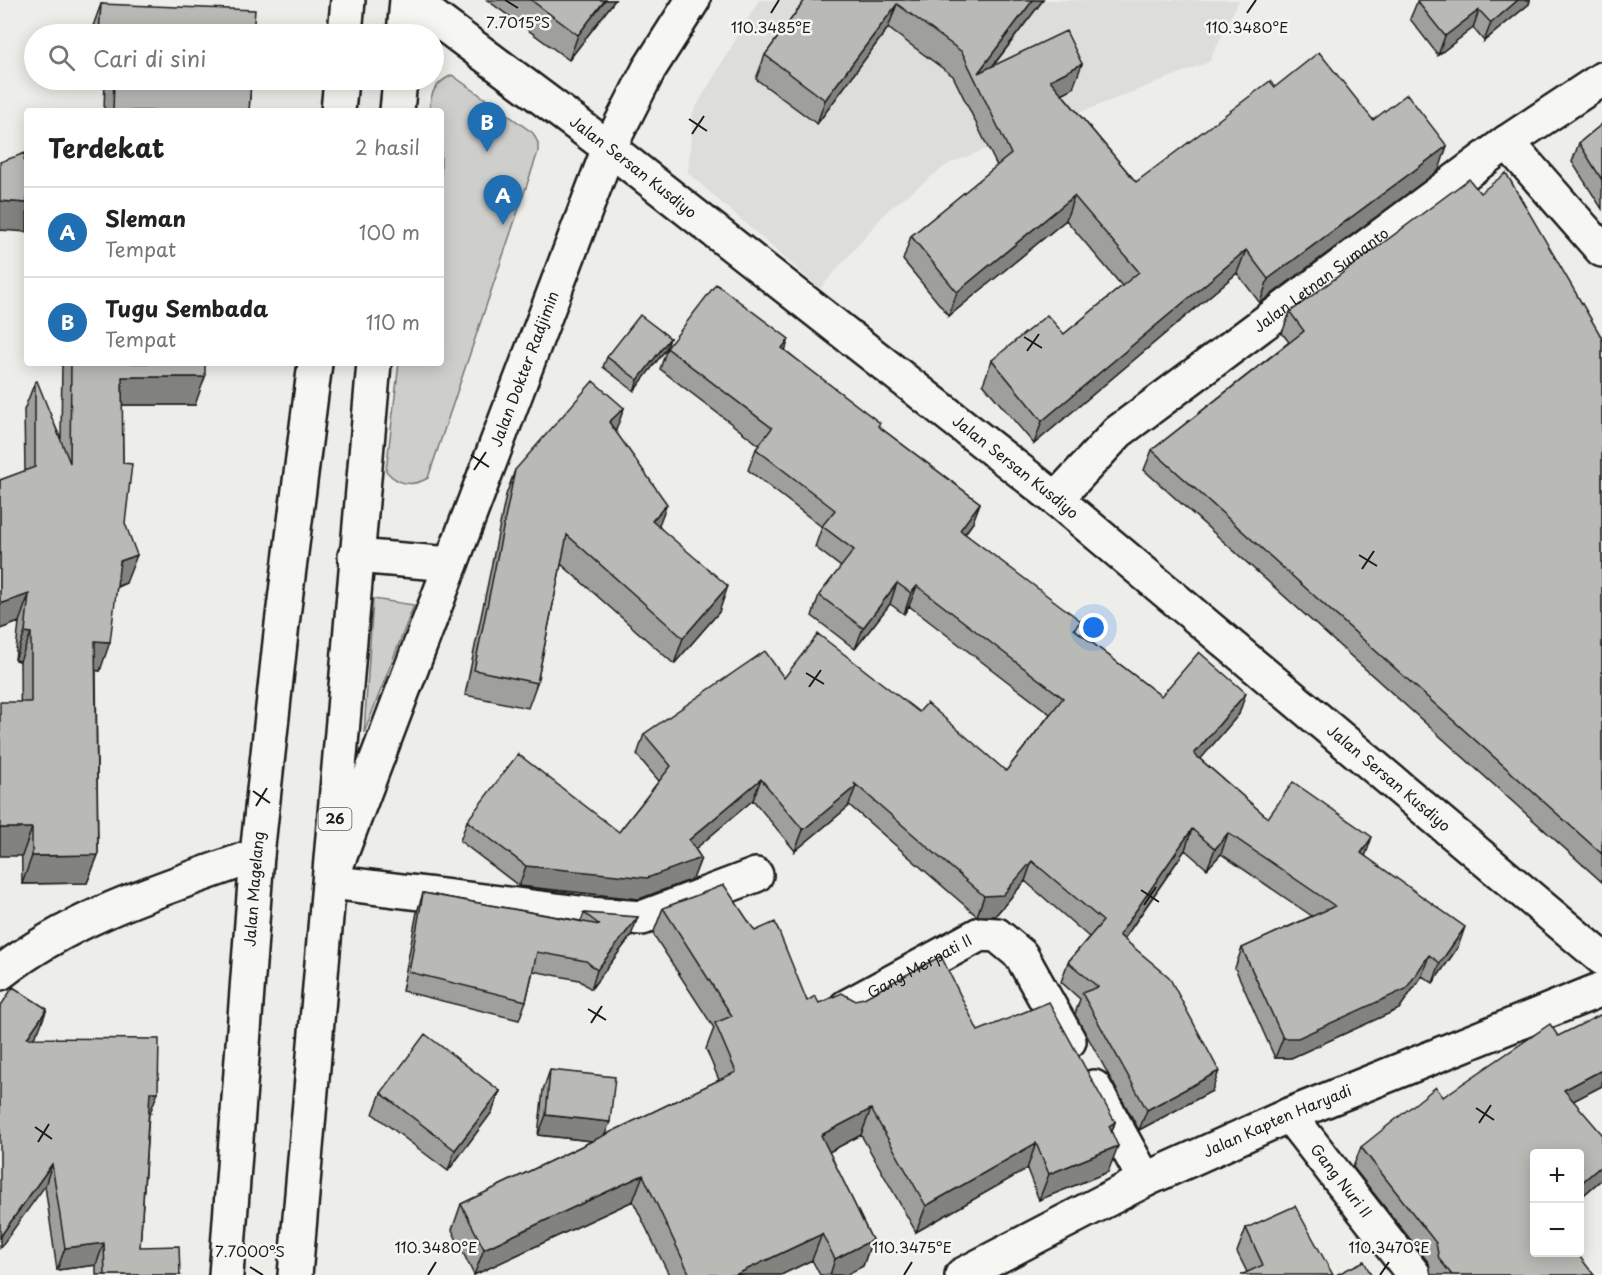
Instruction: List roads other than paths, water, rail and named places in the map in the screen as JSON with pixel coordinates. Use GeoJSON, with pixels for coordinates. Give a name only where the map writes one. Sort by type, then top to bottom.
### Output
{"type":"FeatureCollection","features":[{"type":"Feature","properties":{"kind":"main road"},"geometry":{"type":"LineString","coordinates":[[346,24],[348,0]]}},
{"type":"Feature","properties":{"kind":"main road"},"geometry":{"type":"LineString","coordinates":[[405,24],[409,0]]}},
{"type":"Feature","properties":{"kind":"main road","name":"Jalan Sersan Kusdiyo"},"geometry":{"type":"LineString","coordinates":[[409,0],[441,24]]}},
{"type":"Feature","properties":{"kind":"main road","name":"Jalan Dokter Radjimin"},"geometry":{"type":"LineString","coordinates":[[330,882],[609,148],[649,69],[693,0]]}},
{"type":"Feature","properties":{"kind":"main road","name":"Jalan Sersan Kusdiyo"},"geometry":{"type":"LineString","coordinates":[[444,26],[609,148],[1056,499],[1602,958]]}},
{"type":"Feature","properties":{"kind":"main road","name":"Jalan Letnan Sumanto"},"geometry":{"type":"LineString","coordinates":[[1056,499],[1118,432],[1507,142],[1602,79]]}},
{"type":"Feature","properties":{"kind":"main road"},"geometry":{"type":"LineString","coordinates":[[338,108],[340,90]]}},
{"type":"Feature","properties":{"kind":"main road"},"geometry":{"type":"LineString","coordinates":[[397,108],[399,90]]}},
{"type":"Feature","properties":{"kind":"main road"},"geometry":{"type":"LineString","coordinates":[[1507,142],[1602,250]]}},
{"type":"Feature","properties":{"kind":"main road","name":"Jalan Magelang"},"geometry":{"type":"LineString","coordinates":[[226,1275],[257,855],[282,624],[315,366]]}},
{"type":"Feature","properties":{"kind":"main road","name":"26"},"geometry":{"type":"LineString","coordinates":[[295,1275],[330,882],[355,556],[374,366]]}},
{"type":"Feature","properties":{"kind":"main road"},"geometry":{"type":"LineString","coordinates":[[355,556],[451,564]]}},
{"type":"Feature","properties":{"kind":"main road"},"geometry":{"type":"LineString","coordinates":[[0,973],[17,960],[109,908],[257,855]]}},
{"type":"Feature","properties":{"kind":"main road"},"geometry":{"type":"LineString","coordinates":[[330,882],[588,914],[642,918],[756,875]]}},
{"type":"Feature","properties":{"kind":"main road","name":"Gang Merpati II"},"geometry":{"type":"LineString","coordinates":[[846,1007],[980,934],[997,935],[1021,954],[1145,1180]]}},
{"type":"Feature","properties":{"kind":"main road","name":"Jalan Kapten Haryadi"},"geometry":{"type":"LineString","coordinates":[[962,1275],[1145,1180],[1289,1115],[1602,989]]}},
{"type":"Feature","properties":{"kind":"main road","name":"Gang Nuri II"},"geometry":{"type":"LineString","coordinates":[[1289,1115],[1414,1275]]}},
{"type":"Feature","properties":{"kind":"place","name":"Tugu Sembada"},"geometry":{"type":"Point","coordinates":[487,152]}},
{"type":"Feature","properties":{"kind":"place","name":"Sleman"},"geometry":{"type":"Point","coordinates":[503,225]}}]}
